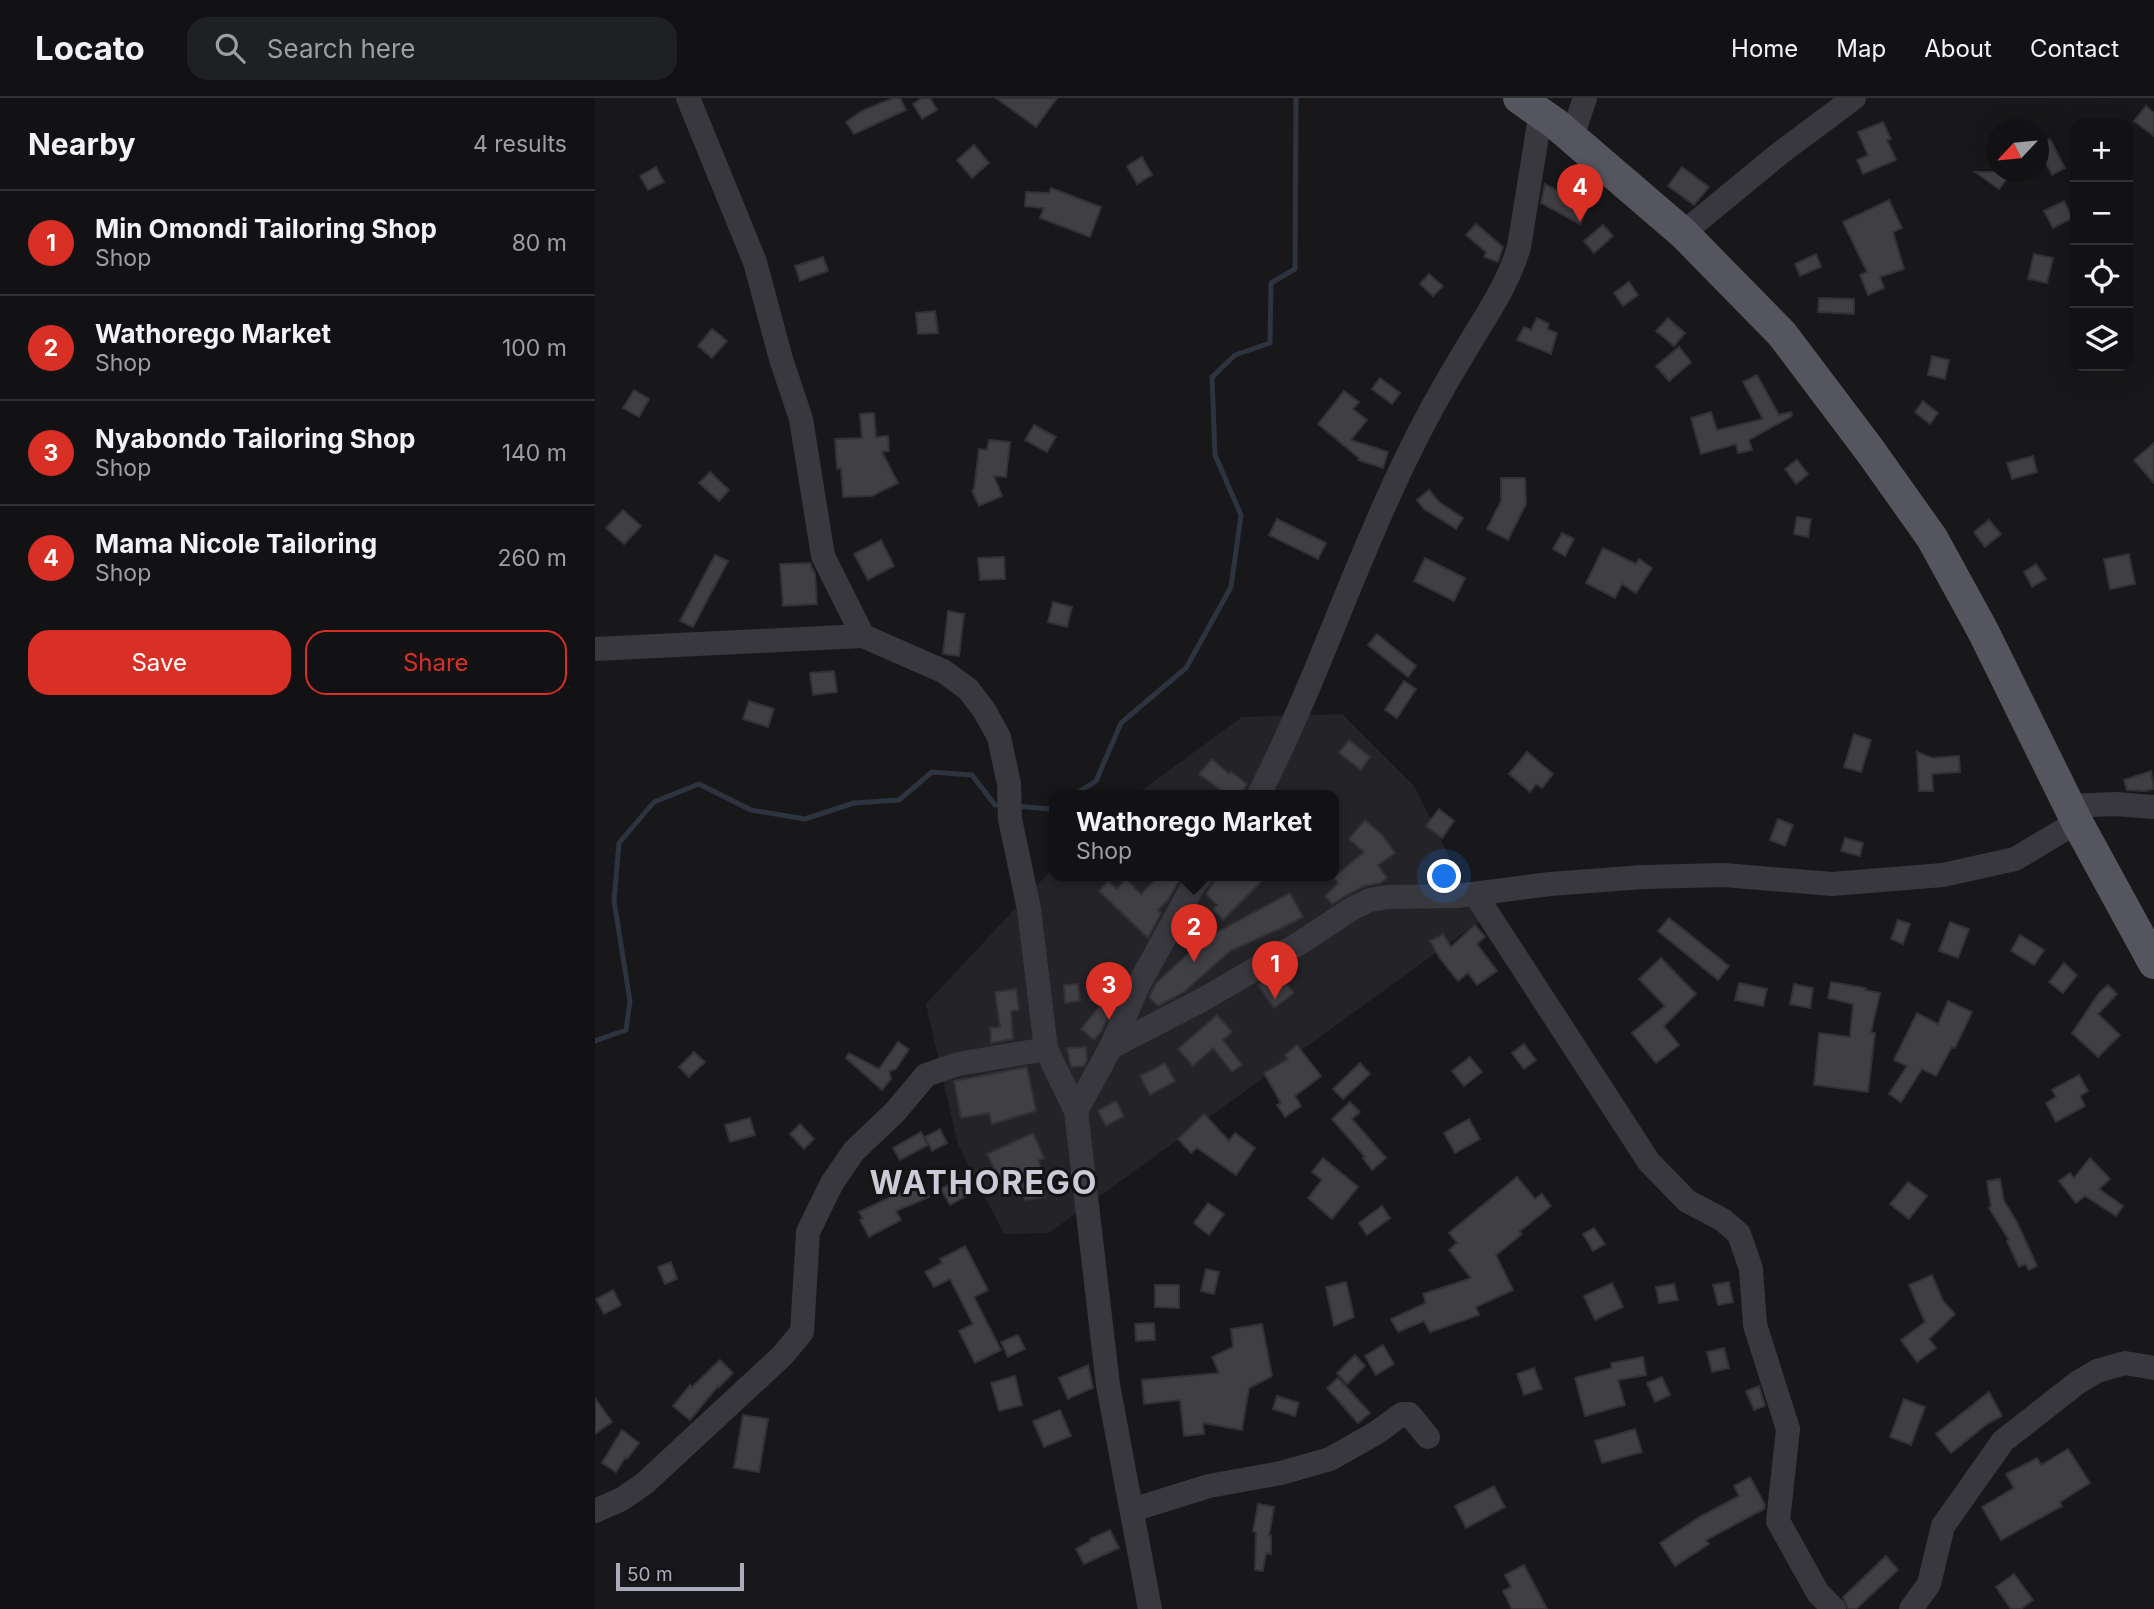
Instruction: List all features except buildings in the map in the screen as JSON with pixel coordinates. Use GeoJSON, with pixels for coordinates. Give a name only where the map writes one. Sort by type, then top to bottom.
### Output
{"type":"FeatureCollection","features":[{"type":"Feature","properties":{"kind":"main road"},"geometry":{"type":"LineString","coordinates":[[1545,121],[1683,233],[1782,334],[1871,452],[1932,538],[1983,631],[2073,814],[2154,963]]}},
{"type":"Feature","properties":{"kind":"street"},"geometry":{"type":"LineString","coordinates":[[688,98],[755,262],[781,359],[801,419],[823,556],[863,636]]}},
{"type":"Feature","properties":{"kind":"street"},"geometry":{"type":"LineString","coordinates":[[1261,790],[1328,643],[1372,532],[1404,461],[1514,264],[1545,121],[1585,98]]}},
{"type":"Feature","properties":{"kind":"street"},"geometry":{"type":"LineString","coordinates":[[1683,233],[1854,98]]}},
{"type":"Feature","properties":{"kind":"street"},"geometry":{"type":"LineString","coordinates":[[595,649],[863,636],[943,671],[968,689],[984,710],[999,737],[1009,784],[1010,819],[1029,909],[1046,1049],[1076,1111],[1108,1385],[1150,1609]]}},
{"type":"Feature","properties":{"kind":"street"},"geometry":{"type":"LineString","coordinates":[[1111,1047],[1213,994],[1370,900],[1475,894],[1550,884],[1643,877],[1724,875],[1832,884],[1943,876],[2015,859],[2073,814],[2115,804],[2154,807]]}},
{"type":"Feature","properties":{"kind":"street"},"geometry":{"type":"LineString","coordinates":[[1076,1111],[1111,1047],[1139,984],[1197,881]]}},
{"type":"Feature","properties":{"kind":"street"},"geometry":{"type":"LineString","coordinates":[[1475,894],[1649,1162],[1687,1201],[1723,1220],[1738,1234],[1751,1269],[1755,1325],[1788,1429],[1778,1521],[1818,1593],[1834,1609]]}},
{"type":"Feature","properties":{"kind":"street"},"geometry":{"type":"LineString","coordinates":[[595,1511],[622,1499],[645,1483],[782,1356],[802,1332],[808,1232],[815,1213],[854,1151],[895,1112],[926,1075],[958,1064],[1046,1049]]}},
{"type":"Feature","properties":{"kind":"street"},"geometry":{"type":"LineString","coordinates":[[1911,1609],[1929,1584],[1943,1527],[2003,1441],[2077,1383],[2097,1371],[2125,1363],[2154,1368]]}},
{"type":"Feature","properties":{"kind":"street"},"geometry":{"type":"LineString","coordinates":[[1132,1510],[1209,1486],[1281,1473],[1330,1459],[1376,1433],[1402,1414],[1409,1414],[1428,1437]]}},
{"type":"Feature","properties":{"kind":"shaded area"},"geometry":{"type":"Polygon","coordinates":[[[1342,714],[1415,787],[1480,921],[1049,1233],[1004,1234],[958,1145],[926,1004],[1049,872],[1049,881],[1339,881],[1339,790],[1142,790],[1242,717],[1342,714]]]}},
{"type":"Feature","properties":{"kind":"waterway"},"geometry":{"type":"LineString","coordinates":[[1082,790],[1096,781],[1121,723],[1186,668],[1231,587],[1241,515],[1215,455],[1212,377],[1235,355],[1270,343],[1271,283],[1295,269],[1296,98]]}},
{"type":"Feature","properties":{"kind":"waterway"},"geometry":{"type":"LineString","coordinates":[[595,1041],[626,1030],[630,1001],[614,901],[619,843],[654,802],[699,784],[751,810],[805,819],[854,803],[899,800],[932,772],[972,775],[995,805],[1002,805]]}},
{"type":"Feature","properties":{"kind":"waterway"},"geometry":{"type":"LineString","coordinates":[[1016,806],[1049,809]]}},
{"type":"Feature","properties":{"kind":"place","name":"Mama Nicole Tailoring"},"geometry":{"type":"Point","coordinates":[1580,222]}},
{"type":"Feature","properties":{"kind":"place","name":"Wathorego Market"},"geometry":{"type":"Point","coordinates":[1194,962]}},
{"type":"Feature","properties":{"kind":"place","name":"Min Omondi Tailoring Shop"},"geometry":{"type":"Point","coordinates":[1275,999]}},
{"type":"Feature","properties":{"kind":"place","name":"Nyabondo Tailoring Shop"},"geometry":{"type":"Point","coordinates":[1109,1020]}},
{"type":"Feature","properties":{"kind":"district","name":"WATHOREGO"},"geometry":{"type":"Point","coordinates":[984,1183]}}]}
